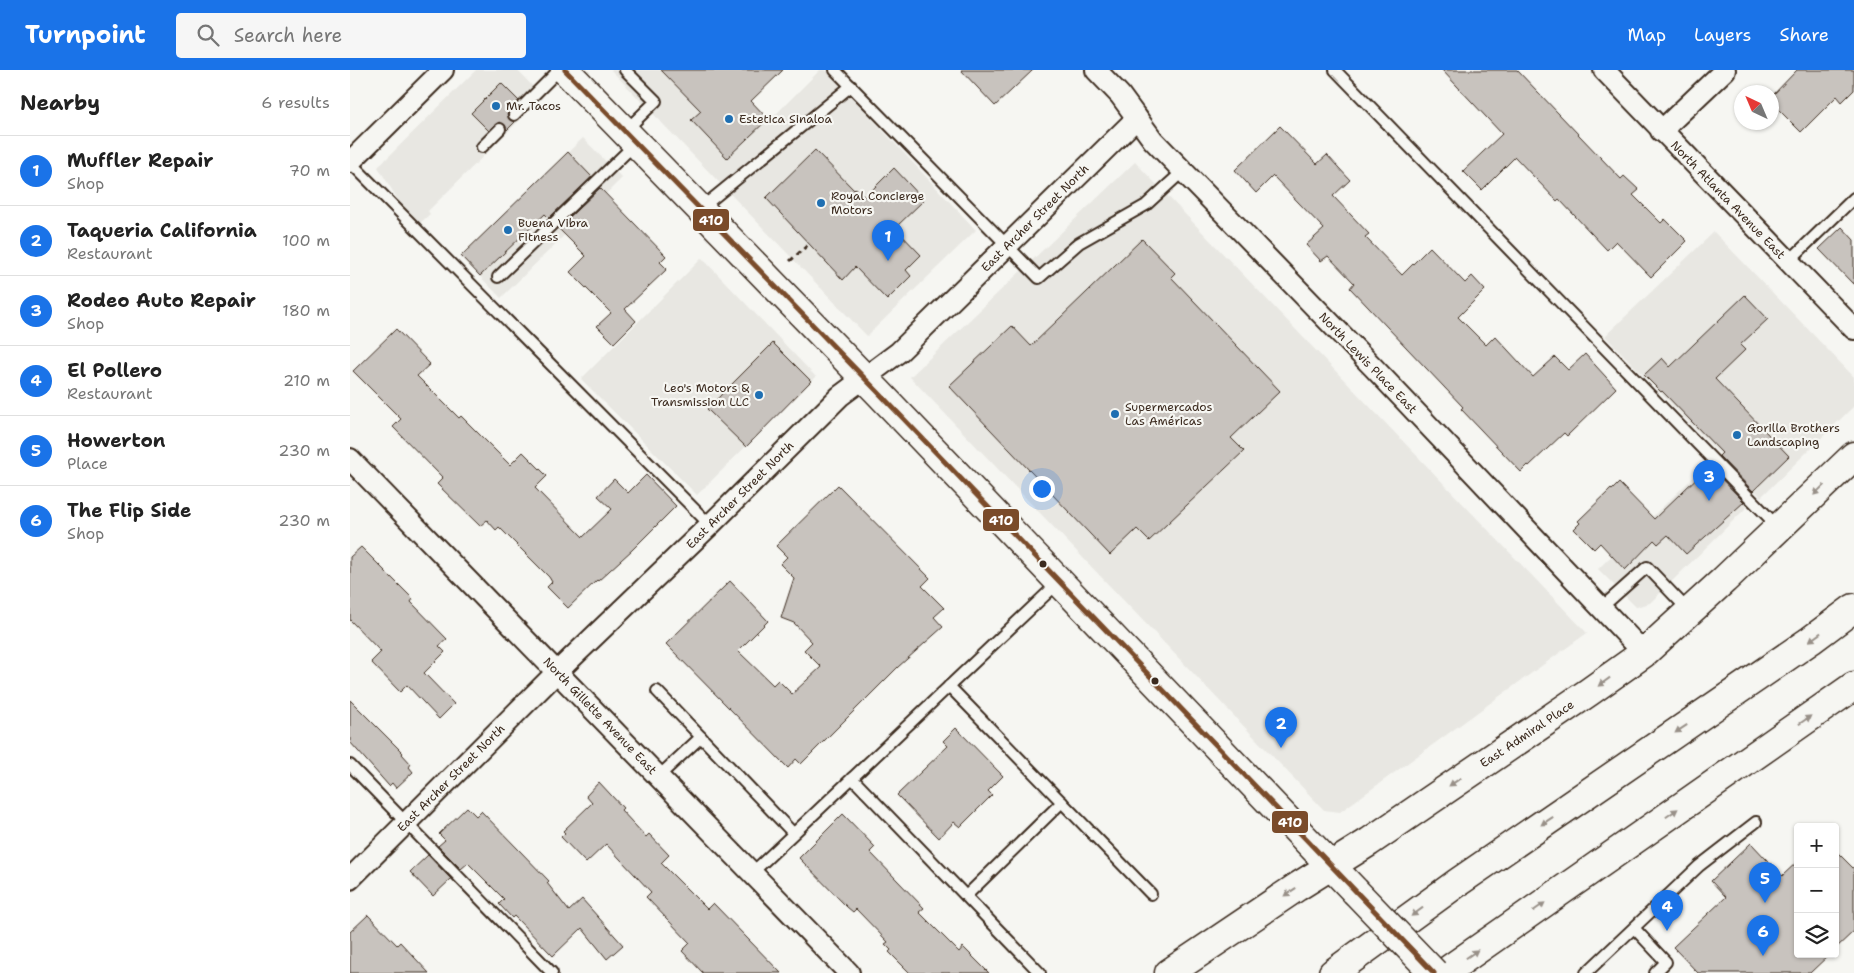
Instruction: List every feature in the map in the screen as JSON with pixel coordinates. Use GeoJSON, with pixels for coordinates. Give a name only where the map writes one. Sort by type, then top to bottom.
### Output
{"type":"FeatureCollection","features":[{"type":"Feature","properties":{"kind":"main road"},"geometry":{"type":"LineString","coordinates":[[565,70],[865,378],[1434,973]]}},
{"type":"Feature","properties":{"kind":"main road","name":"East Admiral Place"},"geometry":{"type":"LineString","coordinates":[[1169,973],[1331,865],[1369,842],[1590,692],[1644,653],[1854,456]]}},
{"type":"Feature","properties":{"kind":"main road"},"geometry":{"type":"LineString","coordinates":[[1333,973],[1456,883],[1811,640],[1854,608]]}},
{"type":"Feature","properties":{"kind":"main road"},"geometry":{"type":"LineString","coordinates":[[1444,973],[1854,686]]}},
{"type":"Feature","properties":{"kind":"street"},"geometry":{"type":"LineString","coordinates":[[350,162],[443,70]]}},
{"type":"Feature","properties":{"kind":"street","name":"North Lewis Place East"},"geometry":{"type":"LineString","coordinates":[[1096,70],[1120,95],[1153,140],[1374,368],[1644,653]]}},
{"type":"Feature","properties":{"kind":"street","name":"North Atlanta Avenue East"},"geometry":{"type":"LineString","coordinates":[[1604,70],[1854,329]]}},
{"type":"Feature","properties":{"kind":"street"},"geometry":{"type":"LineString","coordinates":[[1662,131],[1725,70]]}},
{"type":"Feature","properties":{"kind":"street","name":"East Archer Street North"},"geometry":{"type":"LineString","coordinates":[[350,879],[557,672],[710,525],[834,402],[899,352],[1137,118]]}},
{"type":"Feature","properties":{"kind":"street","name":"North Gillette Avenue East"},"geometry":{"type":"LineString","coordinates":[[350,458],[849,973]]}},
{"type":"Feature","properties":{"kind":"lane"},"geometry":{"type":"LineString","coordinates":[[514,115],[559,70]]}},
{"type":"Feature","properties":{"kind":"lane"},"geometry":{"type":"LineString","coordinates":[[498,277],[630,137],[656,101],[625,70]]}},
{"type":"Feature","properties":{"kind":"lane"},"geometry":{"type":"LineString","coordinates":[[835,70],[1039,278],[1079,243],[1146,205],[1183,171]]}},
{"type":"Feature","properties":{"kind":"lane"},"geometry":{"type":"LineString","coordinates":[[1335,70],[1779,528]]}},
{"type":"Feature","properties":{"kind":"lane"},"geometry":{"type":"LineString","coordinates":[[700,209],[850,86]]}},
{"type":"Feature","properties":{"kind":"lane"},"geometry":{"type":"LineString","coordinates":[[482,147],[500,129]]}},
{"type":"Feature","properties":{"kind":"lane"},"geometry":{"type":"LineString","coordinates":[[350,162],[710,525]]}},
{"type":"Feature","properties":{"kind":"lane"},"geometry":{"type":"LineString","coordinates":[[1788,262],[1854,198]]}},
{"type":"Feature","properties":{"kind":"lane"},"geometry":{"type":"LineString","coordinates":[[1601,608],[1648,567],[1689,612]]}},
{"type":"Feature","properties":{"kind":"lane"},"geometry":{"type":"LineString","coordinates":[[752,873],[1059,582]]}},
{"type":"Feature","properties":{"kind":"lane"},"geometry":{"type":"LineString","coordinates":[[949,686],[1152,894]]}},
{"type":"Feature","properties":{"kind":"lane"},"geometry":{"type":"LineString","coordinates":[[657,691],[793,833]]}},
{"type":"Feature","properties":{"kind":"lane"},"geometry":{"type":"LineString","coordinates":[[659,776],[701,737]]}},
{"type":"Feature","properties":{"kind":"lane"},"geometry":{"type":"LineString","coordinates":[[350,765],[552,973]]}},
{"type":"Feature","properties":{"kind":"lane"},"geometry":{"type":"LineString","coordinates":[[852,778],[1040,973]]}},
{"type":"Feature","properties":{"kind":"lane"},"geometry":{"type":"LineString","coordinates":[[966,896],[1062,802]]}},
{"type":"Feature","properties":{"kind":"lane"},"geometry":{"type":"LineString","coordinates":[[1586,973],[1699,866],[1756,822]]}},
{"type":"Feature","properties":{"kind":"lane"},"geometry":{"type":"LineString","coordinates":[[1634,928],[1666,962],[1655,973]]}},
{"type":"Feature","properties":{"kind":"path"},"geometry":{"type":"LineString","coordinates":[[790,261],[809,244]]}},
{"type":"Feature","properties":{"kind":"shaded area"},"geometry":{"type":"Polygon","coordinates":[[[476,70],[517,70],[543,97],[428,211],[430,214],[419,224],[403,208],[378,167],[476,70]]]}},
{"type":"Feature","properties":{"kind":"shaded area"},"geometry":{"type":"Polygon","coordinates":[[[611,70],[738,70],[730,79],[770,120],[820,70],[826,70],[976,230],[867,336],[611,70]]]}},
{"type":"Feature","properties":{"kind":"shaded area"},"geometry":{"type":"Polygon","coordinates":[[[583,138],[622,178],[501,298],[460,256],[583,138]]]}},
{"type":"Feature","properties":{"kind":"shaded area"},"geometry":{"type":"Polygon","coordinates":[[[1135,162],[1587,633],[1340,812],[1324,810],[910,377],[1135,162]]]}},
{"type":"Feature","properties":{"kind":"shaded area"},"geometry":{"type":"Polygon","coordinates":[[[1714,232],[1854,377],[1854,406],[1761,497],[1605,336],[1714,232]]]}},
{"type":"Feature","properties":{"kind":"shaded area"},"geometry":{"type":"Polygon","coordinates":[[[702,258],[816,377],[697,495],[581,379],[702,258]]]}},
{"type":"Feature","properties":{"kind":"shaded area"},"geometry":{"type":"Polygon","coordinates":[[[1708,463],[1749,505],[1650,603],[1636,607],[1598,569],[1708,463]]]}},
{"type":"Feature","properties":{"kind":"building"},"geometry":{"type":"Polygon","coordinates":[[[661,70],[783,70],[751,101],[768,119],[727,158],[691,120],[701,111],[661,70]]]}},
{"type":"Feature","properties":{"kind":"building"},"geometry":{"type":"Polygon","coordinates":[[[961,70],[1033,70],[995,106],[961,70]]]}},
{"type":"Feature","properties":{"kind":"building"},"geometry":{"type":"Polygon","coordinates":[[[1442,70],[1517,70],[1621,179],[1624,176],[1639,190],[1633,195],[1661,223],[1665,219],[1687,241],[1651,277],[1616,241],[1607,250],[1559,199],[1557,201],[1515,157],[1482,190],[1463,171],[1502,134],[1442,70]]]}},
{"type":"Feature","properties":{"kind":"building"},"geometry":{"type":"Polygon","coordinates":[[[1797,70],[1854,70],[1854,90],[1842,102],[1837,96],[1801,132],[1779,110],[1779,89],[1797,70]]]}},
{"type":"Feature","properties":{"kind":"building","name":"Mr. Tacos"},"geometry":{"type":"Polygon","coordinates":[[[501,83],[519,101],[507,114],[510,120],[515,122],[507,130],[505,125],[499,122],[489,131],[471,113],[501,83]]]}},
{"type":"Feature","properties":{"kind":"building"},"geometry":{"type":"Polygon","coordinates":[[[1280,126],[1317,164],[1327,155],[1350,180],[1333,196],[1369,234],[1365,237],[1402,275],[1430,247],[1465,283],[1472,276],[1485,290],[1458,317],[1486,345],[1495,336],[1533,377],[1555,357],[1568,370],[1585,354],[1616,388],[1567,436],[1564,433],[1521,472],[1461,409],[1463,407],[1350,288],[1354,283],[1328,256],[1321,261],[1306,245],[1324,229],[1273,176],[1256,193],[1235,170],[1280,126]]]}},
{"type":"Feature","properties":{"kind":"building"},"geometry":{"type":"Polygon","coordinates":[[[815,150],[854,190],[856,188],[865,197],[894,168],[924,200],[895,228],[921,255],[906,270],[911,276],[887,300],[855,267],[843,280],[766,198],[815,150]]]}},
{"type":"Feature","properties":{"kind":"building","name":"Buena Vibra Fitness"},"geometry":{"type":"Polygon","coordinates":[[[568,152],[592,177],[549,218],[545,214],[480,276],[461,256],[568,152]]]}},
{"type":"Feature","properties":{"kind":"building"},"geometry":{"type":"Polygon","coordinates":[[[600,188],[666,256],[660,262],[667,269],[625,309],[636,321],[614,343],[597,326],[611,313],[570,272],[586,256],[558,228],[600,188]]]}},
{"type":"Feature","properties":{"kind":"building"},"geometry":{"type":"Polygon","coordinates":[[[1842,227],[1854,240],[1854,285],[1819,249],[1842,227]]]}},
{"type":"Feature","properties":{"kind":"building","name":"Supermercados Las Américas"},"geometry":{"type":"Polygon","coordinates":[[[1142,239],[1175,273],[1171,277],[1280,391],[1231,438],[1244,451],[1149,541],[1137,529],[1110,555],[949,386],[1012,326],[1031,346],[1142,239]]]}},
{"type":"Feature","properties":{"kind":"building"},"geometry":{"type":"Polygon","coordinates":[[[1745,295],[1768,319],[1740,345],[1745,350],[1715,379],[1789,456],[1753,491],[1719,456],[1722,453],[1644,375],[1662,358],[1670,367],[1745,295]]]}},
{"type":"Feature","properties":{"kind":"building"},"geometry":{"type":"Polygon","coordinates":[[[396,329],[430,364],[417,376],[459,418],[461,416],[510,465],[523,452],[547,476],[535,488],[583,537],[612,509],[598,496],[614,479],[628,493],[646,475],[676,506],[632,550],[568,608],[547,587],[552,582],[549,577],[499,527],[496,530],[487,520],[480,526],[437,484],[443,478],[393,427],[401,419],[353,371],[396,329]]]}},
{"type":"Feature","properties":{"kind":"building","name":"Leo's Motors & Transmission LLC"},"geometry":{"type":"Polygon","coordinates":[[[773,343],[811,381],[746,447],[707,409],[773,343]]]}},
{"type":"Feature","properties":{"kind":"building"},"geometry":{"type":"Polygon","coordinates":[[[1709,466],[1744,502],[1686,554],[1668,535],[1658,544],[1654,540],[1625,570],[1600,543],[1594,549],[1574,529],[1580,523],[1578,521],[1619,483],[1654,519],[1709,466]]]}},
{"type":"Feature","properties":{"kind":"building"},"geometry":{"type":"Polygon","coordinates":[[[838,485],[930,578],[922,586],[944,608],[934,617],[943,627],[898,667],[801,764],[796,759],[788,768],[666,644],[730,581],[768,621],[738,651],[773,685],[778,680],[792,694],[821,667],[804,650],[812,642],[794,623],[781,618],[794,578],[780,564],[787,557],[776,546],[838,485]]]}},
{"type":"Feature","properties":{"kind":"building"},"geometry":{"type":"Polygon","coordinates":[[[361,547],[413,599],[411,602],[447,639],[439,646],[445,652],[424,673],[454,704],[439,719],[407,685],[400,692],[371,662],[381,652],[350,620],[350,557],[361,547]]]}},
{"type":"Feature","properties":{"kind":"building"},"geometry":{"type":"Polygon","coordinates":[[[350,700],[403,753],[411,764],[409,767],[413,772],[396,788],[392,783],[389,786],[350,742],[350,700]]]}},
{"type":"Feature","properties":{"kind":"building"},"geometry":{"type":"Polygon","coordinates":[[[956,728],[1003,776],[988,791],[992,795],[960,827],[954,822],[939,838],[897,795],[948,746],[943,741],[956,728]]]}},
{"type":"Feature","properties":{"kind":"building"},"geometry":{"type":"Polygon","coordinates":[[[599,782],[646,837],[649,834],[669,855],[661,863],[707,909],[713,903],[781,973],[703,973],[682,951],[690,943],[646,897],[651,892],[606,844],[586,863],[561,837],[565,833],[563,831],[592,803],[586,796],[599,782]]]}},
{"type":"Feature","properties":{"kind":"building"},"geometry":{"type":"Polygon","coordinates":[[[467,807],[476,816],[481,811],[549,881],[547,883],[569,911],[582,899],[623,945],[607,959],[582,928],[553,956],[514,916],[512,918],[499,904],[504,899],[468,863],[461,869],[438,846],[445,840],[439,834],[467,807]]]}},
{"type":"Feature","properties":{"kind":"building"},"geometry":{"type":"Polygon","coordinates":[[[843,814],[875,847],[870,852],[924,908],[919,912],[959,952],[963,947],[989,973],[910,973],[889,952],[891,950],[885,944],[888,942],[856,909],[853,912],[847,907],[799,858],[843,814]]]}},
{"type":"Feature","properties":{"kind":"building"},"geometry":{"type":"Polygon","coordinates":[[[1751,843],[1782,876],[1794,865],[1794,958],[1826,958],[1810,973],[1698,973],[1673,947],[1726,897],[1711,881],[1751,843]]]}},
{"type":"Feature","properties":{"kind":"building"},"geometry":{"type":"Polygon","coordinates":[[[1839,854],[1854,869],[1854,931],[1839,945],[1839,854]]]}},
{"type":"Feature","properties":{"kind":"building"},"geometry":{"type":"Polygon","coordinates":[[[428,855],[451,879],[433,896],[410,872],[428,855]]]}},
{"type":"Feature","properties":{"kind":"building"},"geometry":{"type":"Polygon","coordinates":[[[368,915],[397,945],[400,942],[429,973],[350,973],[350,932],[368,915]]]}},
{"type":"Feature","properties":{"kind":"transit line","name":"410"},"geometry":{"type":"LineString","coordinates":[[565,70],[878,392],[1434,973]]}},
{"type":"Feature","properties":{"kind":"place","name":"Mr. Tacos"},"geometry":{"type":"Point","coordinates":[496,106]}},
{"type":"Feature","properties":{"kind":"place","name":"Estetica Sinaloa"},"geometry":{"type":"Point","coordinates":[729,119]}},
{"type":"Feature","properties":{"kind":"place","name":"Royal Concierge Motors"},"geometry":{"type":"Point","coordinates":[821,203]}},
{"type":"Feature","properties":{"kind":"place","name":"Buena Vibra Fitness"},"geometry":{"type":"Point","coordinates":[508,230]}},
{"type":"Feature","properties":{"kind":"place","name":"Muffler Repair"},"geometry":{"type":"Point","coordinates":[888,261]}},
{"type":"Feature","properties":{"kind":"place","name":"Leo's Motors & Transmission LLC"},"geometry":{"type":"Point","coordinates":[759,395]}},
{"type":"Feature","properties":{"kind":"place","name":"Supermercados Las Américas"},"geometry":{"type":"Point","coordinates":[1115,414]}},
{"type":"Feature","properties":{"kind":"place","name":"Gorilla Brothers Landscaping"},"geometry":{"type":"Point","coordinates":[1737,435]}},
{"type":"Feature","properties":{"kind":"place","name":"Rodeo Auto Repair"},"geometry":{"type":"Point","coordinates":[1709,501]}},
{"type":"Feature","properties":{"kind":"place","name":"Taqueria California"},"geometry":{"type":"Point","coordinates":[1281,748]}},
{"type":"Feature","properties":{"kind":"place","name":"Howerton"},"geometry":{"type":"Point","coordinates":[1765,903]}},
{"type":"Feature","properties":{"kind":"place","name":"El Pollero"},"geometry":{"type":"Point","coordinates":[1667,931]}},
{"type":"Feature","properties":{"kind":"place","name":"The Flip Side"},"geometry":{"type":"Point","coordinates":[1763,956]}}]}
